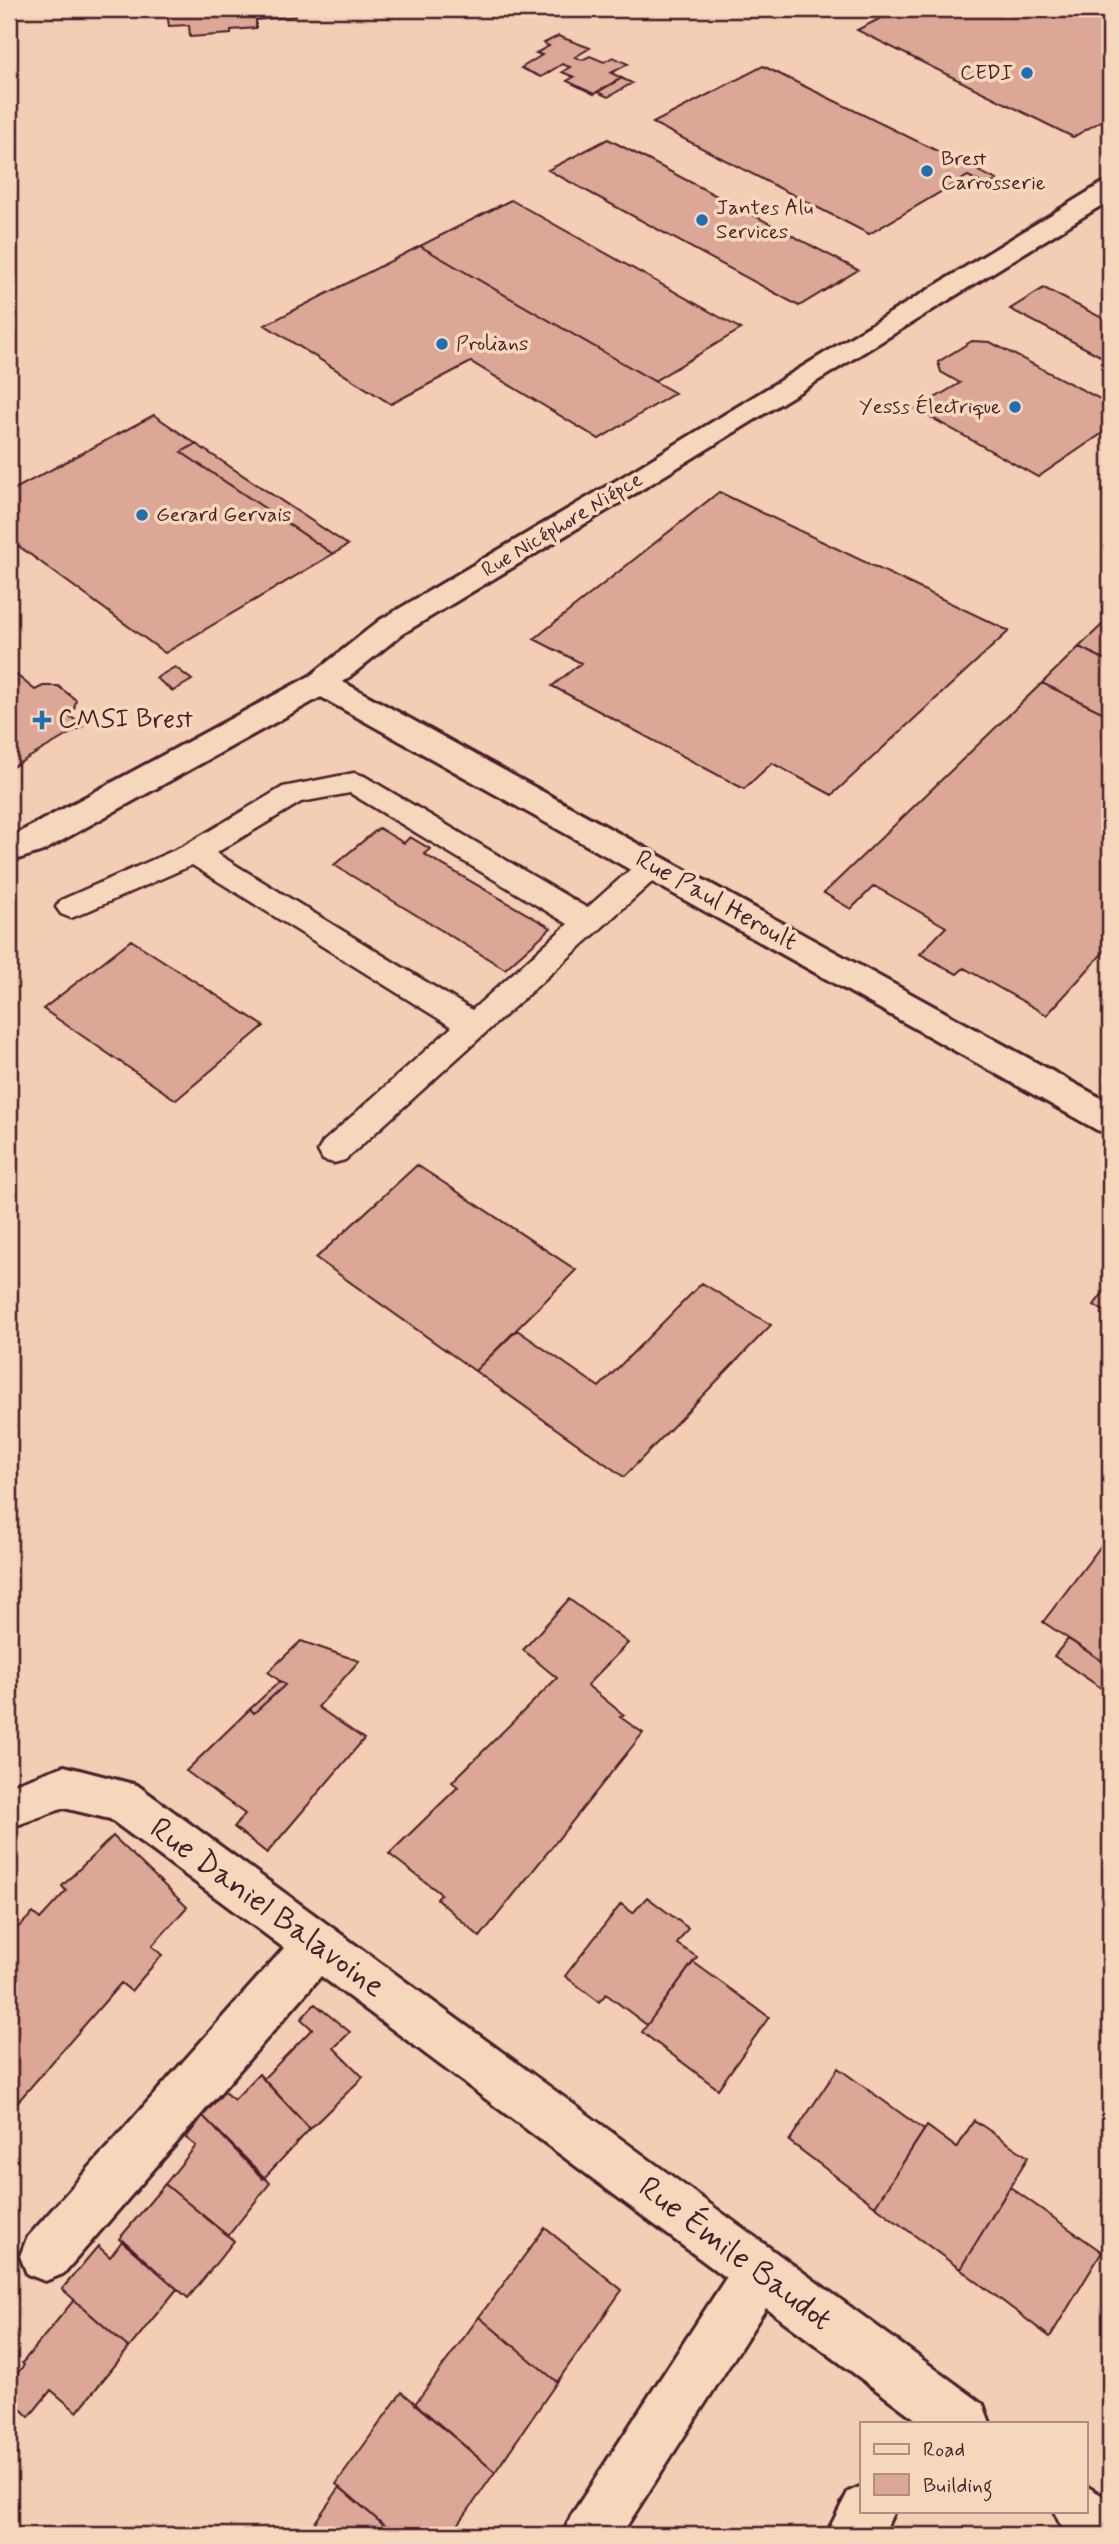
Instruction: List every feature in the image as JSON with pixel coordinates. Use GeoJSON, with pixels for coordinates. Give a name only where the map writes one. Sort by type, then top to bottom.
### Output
{"type":"FeatureCollection","features":[{"type":"Feature","properties":{"kind":"street","name":"Rue Nicéphore Niépce"},"geometry":{"type":"LineString","coordinates":[[9,850],[32,843],[321,683],[391,626],[634,482],[1110,189]]}},
{"type":"Feature","properties":{"kind":"street","name":"Rue Paul Heroult"},"geometry":{"type":"LineString","coordinates":[[321,683],[1110,1120]]}},
{"type":"Feature","properties":{"kind":"street","name":"Rue Daniel Balavoine"},"geometry":{"type":"LineString","coordinates":[[9,1807],[64,1787],[121,1800],[507,2085]]}},
{"type":"Feature","properties":{"kind":"street"},"geometry":{"type":"LineString","coordinates":[[45,2256],[317,1945]]}},
{"type":"Feature","properties":{"kind":"street","name":"Rue Émile Baudot"},"geometry":{"type":"LineString","coordinates":[[507,2085],[760,2273],[939,2416]]}},
{"type":"Feature","properties":{"kind":"street"},"geometry":{"type":"LineString","coordinates":[[590,2535],[760,2273]]}},
{"type":"Feature","properties":{"kind":"street"},"geometry":{"type":"LineString","coordinates":[[853,2535],[866,2512]]}},
{"type":"Feature","properties":{"kind":"street"},"geometry":{"type":"LineString","coordinates":[[1082,2512],[1110,2532]]}},
{"type":"Feature","properties":{"kind":"lane"},"geometry":{"type":"LineString","coordinates":[[71,907],[194,853],[293,794],[354,783],[589,923]]}},
{"type":"Feature","properties":{"kind":"lane"},"geometry":{"type":"LineString","coordinates":[[194,853],[474,1026]]}},
{"type":"Feature","properties":{"kind":"lane"},"geometry":{"type":"LineString","coordinates":[[334,1151],[652,866]]}},
{"type":"Feature","properties":{"kind":"building"},"geometry":{"type":"Polygon","coordinates":[[[204,9],[295,9],[296,16],[256,20],[256,28],[231,30],[231,34],[190,37],[189,25],[169,26],[167,13],[204,9]]]}},
{"type":"Feature","properties":{"kind":"building","name":"CEDI"},"geometry":{"type":"Polygon","coordinates":[[[899,9],[1110,9],[1110,116],[1073,137],[857,30],[899,9]]]}},
{"type":"Feature","properties":{"kind":"building"},"geometry":{"type":"Polygon","coordinates":[[[558,36],[590,48],[575,57],[582,60],[590,56],[604,62],[613,57],[628,64],[611,73],[622,78],[594,94],[567,81],[574,77],[562,72],[570,67],[562,64],[541,77],[521,68],[542,55],[536,53],[549,46],[544,43],[558,36]]]}},
{"type":"Feature","properties":{"kind":"building"},"geometry":{"type":"Polygon","coordinates":[[[763,66],[997,180],[987,186],[968,176],[869,234],[653,123],[763,66]]]}},
{"type":"Feature","properties":{"kind":"building"},"geometry":{"type":"Polygon","coordinates":[[[621,78],[632,83],[608,97],[597,92],[621,78]]]}},
{"type":"Feature","properties":{"kind":"building","name":"Jantes Alu Services"},"geometry":{"type":"Polygon","coordinates":[[[608,139],[858,270],[799,306],[548,170],[608,139]]]}},
{"type":"Feature","properties":{"kind":"building","name":"Prolians"},"geometry":{"type":"Polygon","coordinates":[[[511,200],[741,329],[654,381],[420,246],[511,200]]]}},
{"type":"Feature","properties":{"kind":"building","name":"Prolians"},"geometry":{"type":"Polygon","coordinates":[[[420,246],[675,393],[599,439],[471,362],[391,404],[265,325],[420,246]]]}},
{"type":"Feature","properties":{"kind":"building"},"geometry":{"type":"Polygon","coordinates":[[[1044,288],[1110,322],[1110,361],[1010,309],[1044,288]]]}},
{"type":"Feature","properties":{"kind":"building","name":"Yesss Électrique"},"geometry":{"type":"Polygon","coordinates":[[[972,341],[990,342],[1110,404],[1110,428],[1038,477],[916,409],[960,383],[941,372],[938,362],[972,341]]]}},
{"type":"Feature","properties":{"kind":"building","name":"Gerard Gervais"},"geometry":{"type":"Polygon","coordinates":[[[154,415],[196,444],[181,452],[333,554],[165,653],[9,539],[9,492],[154,415]]]}},
{"type":"Feature","properties":{"kind":"building"},"geometry":{"type":"Polygon","coordinates":[[[196,444],[348,545],[333,554],[181,452],[196,444]]]}},
{"type":"Feature","properties":{"kind":"building"},"geometry":{"type":"Polygon","coordinates":[[[719,492],[1009,631],[832,795],[772,763],[744,789],[552,686],[581,663],[534,639],[719,492]]]}},
{"type":"Feature","properties":{"kind":"building"},"geometry":{"type":"Polygon","coordinates":[[[1110,617],[1110,662],[1079,647],[1110,617]]]}},
{"type":"Feature","properties":{"kind":"building"},"geometry":{"type":"Polygon","coordinates":[[[1079,647],[1110,662],[1110,716],[1042,683],[1079,647]]]}},
{"type":"Feature","properties":{"kind":"building"},"geometry":{"type":"Polygon","coordinates":[[[175,667],[192,680],[173,691],[156,678],[175,667]]]}},
{"type":"Feature","properties":{"kind":"building","name":"CMSI Brest"},"geometry":{"type":"Polygon","coordinates":[[[9,669],[35,690],[43,686],[58,686],[76,700],[74,709],[67,714],[83,726],[9,769],[9,669]]]}},
{"type":"Feature","properties":{"kind":"building"},"geometry":{"type":"Polygon","coordinates":[[[1042,683],[1110,716],[1110,945],[1047,1015],[964,968],[957,974],[920,954],[946,927],[874,886],[851,909],[824,893],[1042,683]]]}},
{"type":"Feature","properties":{"kind":"building"},"geometry":{"type":"Polygon","coordinates":[[[379,828],[404,843],[410,837],[430,849],[424,854],[551,928],[505,969],[334,865],[379,828]]]}},
{"type":"Feature","properties":{"kind":"building"},"geometry":{"type":"Polygon","coordinates":[[[131,940],[264,1026],[176,1100],[43,1009],[131,940]]]}},
{"type":"Feature","properties":{"kind":"building"},"geometry":{"type":"Polygon","coordinates":[[[417,1165],[576,1270],[475,1371],[316,1258],[417,1165]]]}},
{"type":"Feature","properties":{"kind":"building"},"geometry":{"type":"Polygon","coordinates":[[[702,1283],[771,1325],[624,1477],[475,1371],[517,1330],[599,1387],[702,1283]]]}},
{"type":"Feature","properties":{"kind":"building"},"geometry":{"type":"Polygon","coordinates":[[[1110,1284],[1110,1315],[1094,1305],[1110,1284]]]}},
{"type":"Feature","properties":{"kind":"building"},"geometry":{"type":"Polygon","coordinates":[[[1110,1534],[1110,1666],[1043,1622],[1110,1534]]]}},
{"type":"Feature","properties":{"kind":"building"},"geometry":{"type":"Polygon","coordinates":[[[569,1599],[628,1643],[587,1685],[624,1715],[620,1717],[643,1733],[480,1937],[437,1899],[441,1894],[389,1854],[458,1787],[452,1782],[557,1678],[523,1650],[569,1599]]]}},
{"type":"Feature","properties":{"kind":"building"},"geometry":{"type":"Polygon","coordinates":[[[1068,1639],[1110,1666],[1110,1694],[1054,1656],[1068,1639]]]}},
{"type":"Feature","properties":{"kind":"building"},"geometry":{"type":"Polygon","coordinates":[[[301,1641],[359,1661],[318,1707],[364,1739],[267,1853],[234,1827],[245,1814],[186,1771],[250,1709],[254,1713],[285,1685],[268,1672],[301,1641]]]}},
{"type":"Feature","properties":{"kind":"building"},"geometry":{"type":"Polygon","coordinates":[[[280,1681],[285,1685],[254,1713],[250,1709],[280,1681]]]}},
{"type":"Feature","properties":{"kind":"building"},"geometry":{"type":"Polygon","coordinates":[[[113,1836],[187,1907],[152,1946],[162,1955],[131,1991],[121,1983],[9,2112],[9,1953],[16,1945],[9,1936],[33,1913],[40,1919],[66,1891],[62,1886],[113,1836]]]}},
{"type":"Feature","properties":{"kind":"building"},"geometry":{"type":"Polygon","coordinates":[[[647,1897],[688,1928],[677,1944],[697,1957],[647,2025],[606,1994],[599,2002],[565,1976],[621,1904],[633,1913],[647,1897]]]}},
{"type":"Feature","properties":{"kind":"building"},"geometry":{"type":"Polygon","coordinates":[[[693,1962],[769,2017],[718,2089],[642,2032],[693,1962]]]}},
{"type":"Feature","properties":{"kind":"building"},"geometry":{"type":"Polygon","coordinates":[[[315,2004],[350,2032],[334,2048],[363,2077],[310,2129],[263,2079],[312,2029],[301,2019],[315,2004]]]}},
{"type":"Feature","properties":{"kind":"building"},"geometry":{"type":"Polygon","coordinates":[[[838,2068],[924,2130],[875,2206],[789,2141],[838,2068]]]}},
{"type":"Feature","properties":{"kind":"building"},"geometry":{"type":"Polygon","coordinates":[[[259,2074],[310,2129],[263,2179],[203,2116],[224,2092],[234,2100],[259,2074]]]}},
{"type":"Feature","properties":{"kind":"building"},"geometry":{"type":"Polygon","coordinates":[[[203,2116],[270,2183],[228,2236],[165,2184],[196,2146],[186,2138],[203,2116]]]}},
{"type":"Feature","properties":{"kind":"building"},"geometry":{"type":"Polygon","coordinates":[[[974,2120],[1028,2157],[960,2269],[875,2206],[927,2126],[957,2148],[974,2120]]]}},
{"type":"Feature","properties":{"kind":"building"},"geometry":{"type":"Polygon","coordinates":[[[165,2184],[234,2241],[188,2298],[119,2239],[165,2184]]]}},
{"type":"Feature","properties":{"kind":"building"},"geometry":{"type":"Polygon","coordinates":[[[1010,2187],[1102,2252],[1050,2337],[960,2269],[1010,2187]]]}},
{"type":"Feature","properties":{"kind":"building"},"geometry":{"type":"Polygon","coordinates":[[[545,2228],[622,2290],[557,2382],[479,2317],[545,2228]]]}},
{"type":"Feature","properties":{"kind":"building"},"geometry":{"type":"Polygon","coordinates":[[[123,2240],[177,2289],[129,2348],[62,2289],[98,2246],[110,2257],[123,2240]]]}},
{"type":"Feature","properties":{"kind":"building"},"geometry":{"type":"Polygon","coordinates":[[[74,2300],[129,2348],[77,2412],[51,2390],[29,2417],[9,2398],[9,2384],[24,2365],[22,2363],[74,2300]]]}},
{"type":"Feature","properties":{"kind":"building"},"geometry":{"type":"Polygon","coordinates":[[[479,2317],[557,2382],[495,2472],[415,2404],[479,2317]]]}},
{"type":"Feature","properties":{"kind":"building"},"geometry":{"type":"Polygon","coordinates":[[[402,2392],[495,2472],[451,2535],[395,2535],[336,2484],[402,2392]]]}},
{"type":"Feature","properties":{"kind":"building"},"geometry":{"type":"Polygon","coordinates":[[[340,2487],[395,2535],[306,2535],[340,2487]]]}},
{"type":"Feature","properties":{"kind":"place","name":"CEDI"},"geometry":{"type":"Point","coordinates":[1027,73]}},
{"type":"Feature","properties":{"kind":"place","name":"Brest Carrosserie"},"geometry":{"type":"Point","coordinates":[927,171]}},
{"type":"Feature","properties":{"kind":"place","name":"Jantes Alu Services"},"geometry":{"type":"Point","coordinates":[702,220]}},
{"type":"Feature","properties":{"kind":"place","name":"Prolians"},"geometry":{"type":"Point","coordinates":[442,344]}},
{"type":"Feature","properties":{"kind":"place","name":"Yesss Électrique"},"geometry":{"type":"Point","coordinates":[1015,407]}},
{"type":"Feature","properties":{"kind":"place","name":"Gerard Gervais"},"geometry":{"type":"Point","coordinates":[142,515]}},
{"type":"Feature","properties":{"kind":"place","name":"CMSI Brest"},"geometry":{"type":"Point","coordinates":[42,720]}}]}
